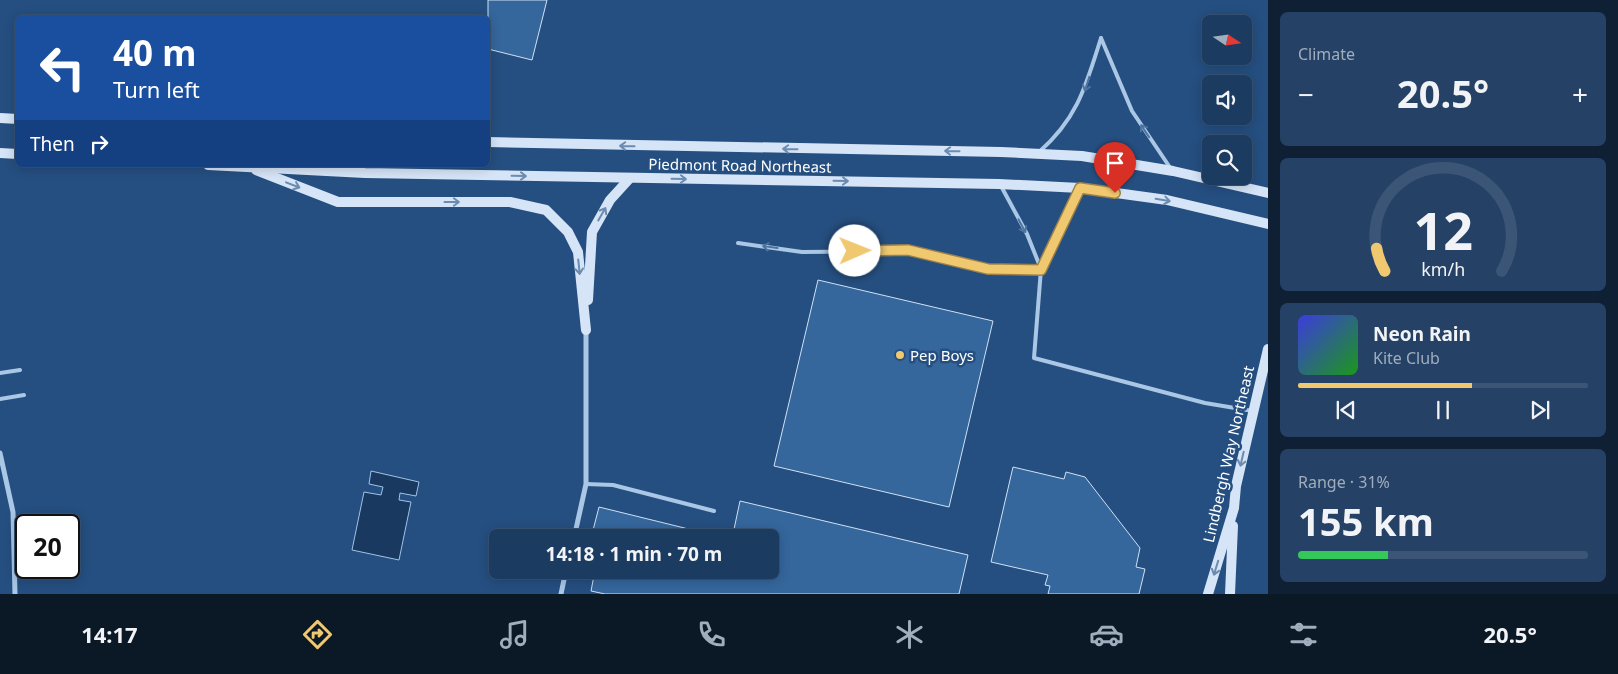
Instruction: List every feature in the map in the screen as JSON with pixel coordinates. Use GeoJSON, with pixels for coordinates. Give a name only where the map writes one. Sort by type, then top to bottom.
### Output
{"type":"FeatureCollection","features":[{"type":"Feature","properties":{"kind":"main road"},"geometry":{"type":"LineString","coordinates":[[0,118],[15,119]]}},
{"type":"Feature","properties":{"kind":"main road","name":"Piedmont Road Northeast"},"geometry":{"type":"LineString","coordinates":[[490,142],[1082,156],[1173,171],[1268,193]]}},
{"type":"Feature","properties":{"kind":"main road"},"geometry":{"type":"LineString","coordinates":[[0,153],[15,154]]}},
{"type":"Feature","properties":{"kind":"main road"},"geometry":{"type":"LineString","coordinates":[[248,167],[338,202],[510,202],[546,210],[568,232],[578,252],[586,330]]}},
{"type":"Feature","properties":{"kind":"main road","name":"Piedmont Road Northeast"},"geometry":{"type":"LineString","coordinates":[[248,167],[365,173],[1000,184],[1080,188],[1167,200],[1268,224]]}},
{"type":"Feature","properties":{"kind":"main road"},"geometry":{"type":"LineString","coordinates":[[586,330],[592,232],[610,200],[630,178]]}},
{"type":"Feature","properties":{"kind":"main road","name":"Lindbergh Way Northeast"},"geometry":{"type":"LineString","coordinates":[[1208,594],[1234,508],[1236,486],[1268,349]]}},
{"type":"Feature","properties":{"kind":"main road"},"geometry":{"type":"LineString","coordinates":[[1230,594],[1234,508]]}},
{"type":"Feature","properties":{"kind":"street"},"geometry":{"type":"LineString","coordinates":[[576,529],[586,484],[586,330]]}},
{"type":"Feature","properties":{"kind":"street"},"geometry":{"type":"LineString","coordinates":[[0,453],[13,512],[15,594]]}},
{"type":"Feature","properties":{"kind":"street"},"geometry":{"type":"LineString","coordinates":[[561,594],[564,579]]}},
{"type":"Feature","properties":{"kind":"lane"},"geometry":{"type":"LineString","coordinates":[[1037,154],[1048,145],[1071,116],[1085,91],[1101,38],[1132,111],[1173,171]]}},
{"type":"Feature","properties":{"kind":"lane"},"geometry":{"type":"LineString","coordinates":[[1000,184],[1027,234],[1041,270]]}},
{"type":"Feature","properties":{"kind":"lane"},"geometry":{"type":"LineString","coordinates":[[1080,188],[1041,270],[1034,358],[1205,403],[1253,412]]}},
{"type":"Feature","properties":{"kind":"lane"},"geometry":{"type":"LineString","coordinates":[[738,243],[802,252],[908,250],[988,269],[1041,270]]}},
{"type":"Feature","properties":{"kind":"lane"},"geometry":{"type":"LineString","coordinates":[[0,373],[20,370]]}},
{"type":"Feature","properties":{"kind":"lane"},"geometry":{"type":"LineString","coordinates":[[0,399],[24,395]]}},
{"type":"Feature","properties":{"kind":"lane"},"geometry":{"type":"LineString","coordinates":[[586,484],[613,485],[714,511]]}},
{"type":"Feature","properties":{"kind":"water"},"geometry":{"type":"Polygon","coordinates":[[[371,471],[419,482],[416,496],[400,493],[399,500],[411,502],[399,560],[352,550],[364,492],[381,495],[383,487],[369,484],[371,471]]]}},
{"type":"Feature","properties":{"kind":"building"},"geometry":{"type":"Polygon","coordinates":[[[488,0],[547,0],[532,60],[490,50],[490,15],[488,15],[488,0]]]}},
{"type":"Feature","properties":{"kind":"building"},"geometry":{"type":"Polygon","coordinates":[[[818,280],[993,321],[949,507],[774,466],[818,280]]]}},
{"type":"Feature","properties":{"kind":"building"},"geometry":{"type":"Polygon","coordinates":[[[1013,467],[1064,479],[1066,472],[1085,477],[1140,548],[1136,567],[1145,569],[1139,594],[1048,594],[1050,586],[1045,585],[1048,575],[991,562],[1013,467]]]}},
{"type":"Feature","properties":{"kind":"building"},"geometry":{"type":"Polygon","coordinates":[[[740,501],[968,555],[959,594],[605,594],[591,591],[593,579],[779,579],[779,529],[734,529],[740,501]]]}},
{"type":"Feature","properties":{"kind":"building"},"geometry":{"type":"Polygon","coordinates":[[[599,507],[689,529],[593,529],[599,507]]]}},
{"type":"Feature","properties":{"kind":"place","name":"Pep Boys"},"geometry":{"type":"Point","coordinates":[900,355]}},
{"type":"Feature","properties":{"kind":"route"},"geometry":{"type":"LineString","coordinates":[[855,251],[908,250],[988,269],[1041,270],[1080,188],[1115,193]]}}]}
